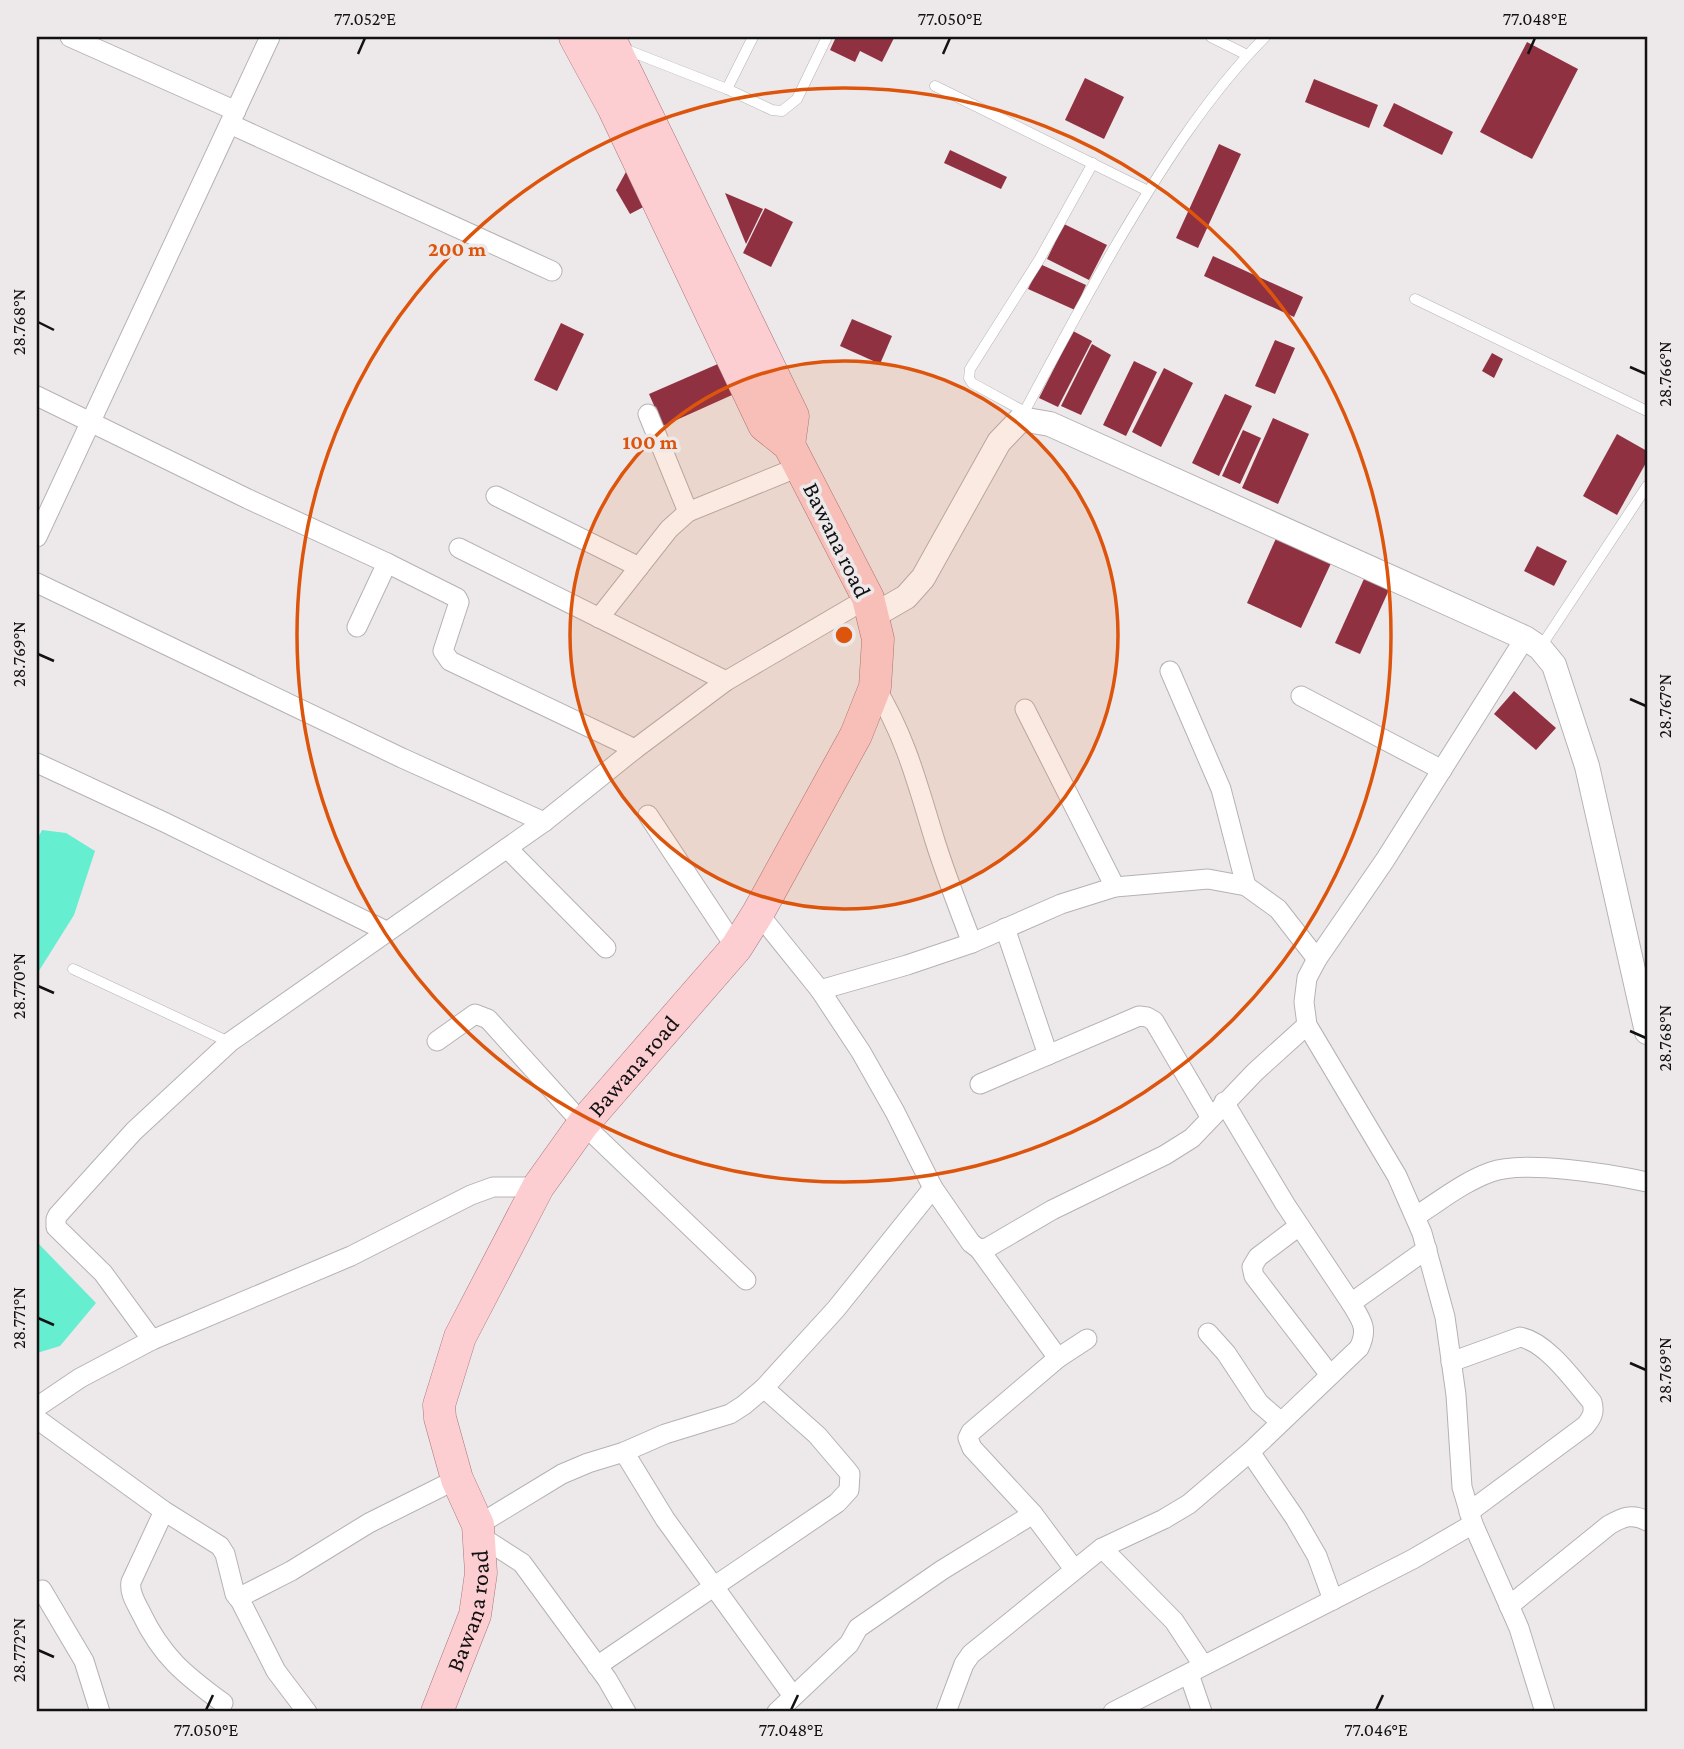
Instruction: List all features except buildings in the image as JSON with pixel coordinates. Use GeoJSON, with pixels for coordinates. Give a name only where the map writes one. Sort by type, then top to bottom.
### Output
{"type":"FeatureCollection","features":[{"type":"Feature","properties":{"kind":"main road","name":"Bawana road"},"geometry":{"type":"LineString","coordinates":[[437,1712],[475,1615],[481,1573],[479,1531],[457,1479],[440,1418],[439,1405],[460,1337],[538,1187],[583,1124],[736,948],[856,735],[875,687],[878,639],[870,607],[795,456],[793,416],[670,195],[597,44]]}},
{"type":"Feature","properties":{"kind":"street"},"geometry":{"type":"LineString","coordinates":[[70,37],[552,271]]}},
{"type":"Feature","properties":{"kind":"street"},"geometry":{"type":"LineString","coordinates":[[37,537],[270,37]]}},
{"type":"Feature","properties":{"kind":"street"},"geometry":{"type":"LineString","coordinates":[[37,397],[457,598],[459,602],[443,651],[450,660],[635,748]]}},
{"type":"Feature","properties":{"kind":"street"},"geometry":{"type":"LineString","coordinates":[[648,414],[688,512]]}},
{"type":"Feature","properties":{"kind":"street"},"geometry":{"type":"LineString","coordinates":[[152,1339],[103,1273],[56,1227],[56,1219],[134,1131],[230,1042],[544,822],[635,748],[726,681],[870,607],[906,597],[923,578],[999,442],[1023,415],[1049,424],[1533,643],[1554,665],[1587,766],[1647,1032]]}},
{"type":"Feature","properties":{"kind":"street"},"geometry":{"type":"LineString","coordinates":[[599,618],[669,529],[688,512],[795,456]]}},
{"type":"Feature","properties":{"kind":"street"},"geometry":{"type":"LineString","coordinates":[[496,496],[639,567]]}},
{"type":"Feature","properties":{"kind":"street"},"geometry":{"type":"LineString","coordinates":[[459,548],[726,681]]}},
{"type":"Feature","properties":{"kind":"street"},"geometry":{"type":"LineString","coordinates":[[357,627],[387,563]]}},
{"type":"Feature","properties":{"kind":"street"},"geometry":{"type":"LineString","coordinates":[[37,583],[402,758],[544,822]]}},
{"type":"Feature","properties":{"kind":"street"},"geometry":{"type":"LineString","coordinates":[[1533,643],[1442,770],[1351,912],[1317,959],[1307,978],[1304,1002],[1307,1025],[1364,1118],[1416,1216],[1444,1317],[1456,1395],[1462,1487],[1471,1518],[1519,1628],[1545,1712]]}},
{"type":"Feature","properties":{"kind":"street"},"geometry":{"type":"LineString","coordinates":[[1170,671],[1221,789],[1246,886]]}},
{"type":"Feature","properties":{"kind":"street"},"geometry":{"type":"LineString","coordinates":[[875,687],[893,716],[907,748],[951,892],[972,943]]}},
{"type":"Feature","properties":{"kind":"street"},"geometry":{"type":"LineString","coordinates":[[1301,696],[1442,770]]}},
{"type":"Feature","properties":{"kind":"street"},"geometry":{"type":"LineString","coordinates":[[1025,709],[1115,887]]}},
{"type":"Feature","properties":{"kind":"street"},"geometry":{"type":"LineString","coordinates":[[37,763],[386,931]]}},
{"type":"Feature","properties":{"kind":"street"},"geometry":{"type":"LineString","coordinates":[[648,815],[736,948]]}},
{"type":"Feature","properties":{"kind":"street"},"geometry":{"type":"LineString","coordinates":[[506,848],[606,948]]}},
{"type":"Feature","properties":{"kind":"street"},"geometry":{"type":"LineString","coordinates":[[820,990],[972,943],[1061,904],[1115,887],[1208,879],[1246,886],[1278,909],[1317,959]]}},
{"type":"Feature","properties":{"kind":"street"},"geometry":{"type":"LineString","coordinates":[[758,913],[820,990],[881,1088],[933,1188],[1058,1358]]}},
{"type":"Feature","properties":{"kind":"street"},"geometry":{"type":"LineString","coordinates":[[1005,928],[1048,1055]]}},
{"type":"Feature","properties":{"kind":"street"},"geometry":{"type":"LineString","coordinates":[[437,1041],[475,1014],[488,1019],[583,1124],[746,1280]]}},
{"type":"Feature","properties":{"kind":"street"},"geometry":{"type":"LineString","coordinates":[[980,1084],[1139,1016],[1147,1017],[1154,1021],[1210,1118]]}},
{"type":"Feature","properties":{"kind":"street"},"geometry":{"type":"LineString","coordinates":[[979,1249],[987,1248],[1052,1210],[1165,1155],[1192,1138],[1224,1102],[1307,1025]]}},
{"type":"Feature","properties":{"kind":"street"},"geometry":{"type":"LineString","coordinates":[[946,1712],[964,1664],[971,1654],[1102,1548],[1164,1519],[1189,1504],[1250,1452],[1331,1375],[1359,1348],[1365,1336],[1363,1322],[1299,1226],[1224,1102]]}},
{"type":"Feature","properties":{"kind":"street"},"geometry":{"type":"LineString","coordinates":[[1416,1216],[1463,1185],[1493,1172],[1517,1168],[1570,1171],[1647,1182]]}},
{"type":"Feature","properties":{"kind":"street"},"geometry":{"type":"LineString","coordinates":[[37,1406],[80,1378],[152,1339],[351,1256],[471,1195],[493,1187],[538,1187]]}},
{"type":"Feature","properties":{"kind":"street"},"geometry":{"type":"LineString","coordinates":[[626,1712],[607,1679],[522,1563],[479,1531],[562,1475],[587,1463],[624,1452],[665,1434],[730,1414],[764,1388],[836,1309],[933,1188]]}},
{"type":"Feature","properties":{"kind":"street"},"geometry":{"type":"LineString","coordinates":[[1299,1226],[1258,1257],[1252,1267],[1254,1276],[1331,1375]]}},
{"type":"Feature","properties":{"kind":"street"},"geometry":{"type":"LineString","coordinates":[[1351,1303],[1427,1249]]}},
{"type":"Feature","properties":{"kind":"street"},"geometry":{"type":"LineString","coordinates":[[1208,1333],[1226,1353],[1259,1403],[1281,1422]]}},
{"type":"Feature","properties":{"kind":"street"},"geometry":{"type":"LineString","coordinates":[[1113,1712],[1413,1559],[1471,1518],[1585,1426],[1595,1410],[1592,1402],[1542,1346],[1531,1339],[1520,1337],[1451,1362]]}},
{"type":"Feature","properties":{"kind":"street"},"geometry":{"type":"LineString","coordinates":[[1074,1569],[1033,1514],[972,1448],[968,1437],[1058,1358],[1087,1339]]}},
{"type":"Feature","properties":{"kind":"street"},"geometry":{"type":"LineString","coordinates":[[597,1666],[845,1495],[850,1484],[850,1474],[817,1435],[764,1388]]}},
{"type":"Feature","properties":{"kind":"street"},"geometry":{"type":"LineString","coordinates":[[37,1419],[223,1550],[234,1594],[239,1598],[276,1671],[307,1712]]}},
{"type":"Feature","properties":{"kind":"street"},"geometry":{"type":"LineString","coordinates":[[624,1452],[664,1519],[793,1696]]}},
{"type":"Feature","properties":{"kind":"street"},"geometry":{"type":"LineString","coordinates":[[1250,1452],[1317,1556],[1333,1600]]}},
{"type":"Feature","properties":{"kind":"street"},"geometry":{"type":"LineString","coordinates":[[239,1598],[291,1571],[369,1523],[457,1479]]}},
{"type":"Feature","properties":{"kind":"street"},"geometry":{"type":"LineString","coordinates":[[164,1511],[131,1582],[130,1590],[152,1635],[174,1665],[223,1703]]}},
{"type":"Feature","properties":{"kind":"street"},"geometry":{"type":"LineString","coordinates":[[776,1712],[849,1644],[858,1628],[942,1570],[1033,1514]]}},
{"type":"Feature","properties":{"kind":"street"},"geometry":{"type":"LineString","coordinates":[[1509,1606],[1609,1525],[1625,1516],[1639,1517],[1647,1521]]}},
{"type":"Feature","properties":{"kind":"street"},"geometry":{"type":"LineString","coordinates":[[1102,1548],[1174,1620],[1196,1670],[1202,1712]]}},
{"type":"Feature","properties":{"kind":"street"},"geometry":{"type":"LineString","coordinates":[[37,1591],[42,1590],[84,1661],[100,1712]]}},
{"type":"Feature","properties":{"kind":"lane"},"geometry":{"type":"LineString","coordinates":[[726,89],[753,37]]}},
{"type":"Feature","properties":{"kind":"lane"},"geometry":{"type":"LineString","coordinates":[[597,44],[631,50],[772,110],[782,111],[797,99],[827,37]]}},
{"type":"Feature","properties":{"kind":"lane"},"geometry":{"type":"LineString","coordinates":[[1211,37],[1247,55]]}},
{"type":"Feature","properties":{"kind":"lane"},"geometry":{"type":"LineString","coordinates":[[1093,163],[1039,260],[970,369],[969,378],[972,383],[1023,415],[1068,329],[1148,191],[1197,118],[1247,55],[1265,37]]}},
{"type":"Feature","properties":{"kind":"lane"},"geometry":{"type":"LineString","coordinates":[[935,86],[1148,191]]}},
{"type":"Feature","properties":{"kind":"lane"},"geometry":{"type":"LineString","coordinates":[[1415,299],[1647,411]]}},
{"type":"Feature","properties":{"kind":"lane"},"geometry":{"type":"LineString","coordinates":[[1533,643],[1647,486]]}},
{"type":"Feature","properties":{"kind":"lane"},"geometry":{"type":"LineString","coordinates":[[73,969],[230,1042]]}},
{"type":"Feature","properties":{"kind":"shaded area"},"geometry":{"type":"Polygon","coordinates":[[[42,830],[66,833],[95,851],[74,915],[37,974],[37,840],[42,830]]]}},
{"type":"Feature","properties":{"kind":"shaded area"},"geometry":{"type":"Polygon","coordinates":[[[37,1242],[96,1303],[60,1346],[37,1353],[37,1242]]]}}]}
